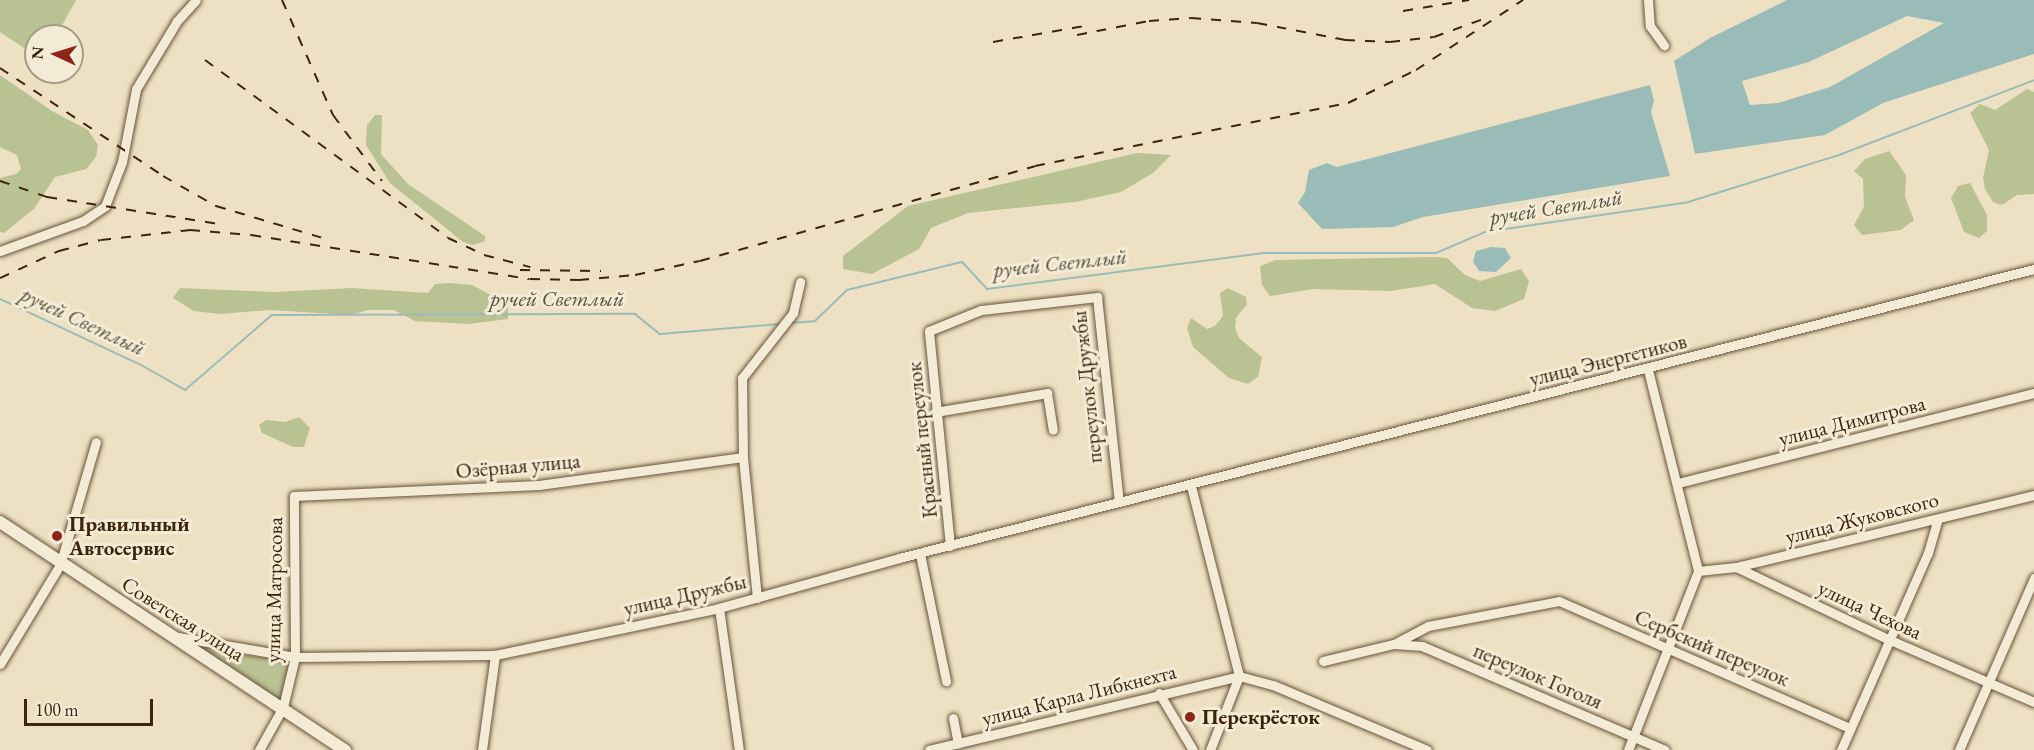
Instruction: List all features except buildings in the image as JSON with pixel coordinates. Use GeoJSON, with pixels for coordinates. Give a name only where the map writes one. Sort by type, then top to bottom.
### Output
{"type":"FeatureCollection","features":[{"type":"Feature","properties":{"kind":"street"},"geometry":{"type":"LineString","coordinates":[[1,249],[83,221],[105,206],[122,162],[136,89],[177,21],[196,0]]}},
{"type":"Feature","properties":{"kind":"street"},"geometry":{"type":"LineString","coordinates":[[1648,0],[1650,26],[1664,45]]}},
{"type":"Feature","properties":{"kind":"street","name":"улица Энергетиков"},"geometry":{"type":"LineString","coordinates":[[1191,486],[2034,269]]}},
{"type":"Feature","properties":{"kind":"street"},"geometry":{"type":"LineString","coordinates":[[758,598],[743,457],[742,378],[790,318],[800,282]]}},
{"type":"Feature","properties":{"kind":"street","name":"переулок Дружбы"},"geometry":{"type":"LineString","coordinates":[[929,331],[981,310],[1096,297],[1119,502]]}},
{"type":"Feature","properties":{"kind":"street","name":"Красный переулок"},"geometry":{"type":"LineString","coordinates":[[929,331],[935,412],[950,546]]}},
{"type":"Feature","properties":{"kind":"street"},"geometry":{"type":"LineString","coordinates":[[1628,750],[1698,571],[1678,483],[1648,370]]}},
{"type":"Feature","properties":{"kind":"street"},"geometry":{"type":"LineString","coordinates":[[935,412],[1047,393],[1053,430]]}},
{"type":"Feature","properties":{"kind":"street","name":"улица Димитрова"},"geometry":{"type":"LineString","coordinates":[[1678,483],[2034,393]]}},
{"type":"Feature","properties":{"kind":"street"},"geometry":{"type":"LineString","coordinates":[[0,664],[60,565],[96,442]]}},
{"type":"Feature","properties":{"kind":"street","name":"Озёрная улица"},"geometry":{"type":"LineString","coordinates":[[294,496],[539,485],[743,457]]}},
{"type":"Feature","properties":{"kind":"street"},"geometry":{"type":"LineString","coordinates":[[1191,486],[1239,676],[1210,750]]}},
{"type":"Feature","properties":{"kind":"street","name":"улица Дружбы"},"geometry":{"type":"LineString","coordinates":[[178,638],[295,657],[495,655],[718,608],[1119,502],[1191,486]]}},
{"type":"Feature","properties":{"kind":"street","name":"улица Жуковского"},"geometry":{"type":"LineString","coordinates":[[1698,571],[1736,567],[2034,495]]}},
{"type":"Feature","properties":{"kind":"street","name":"улица Матросова"},"geometry":{"type":"LineString","coordinates":[[259,750],[283,707],[295,657],[294,496]]}},
{"type":"Feature","properties":{"kind":"street"},"geometry":{"type":"LineString","coordinates":[[1841,750],[1928,553],[1938,519]]}},
{"type":"Feature","properties":{"kind":"street","name":"Советская улица"},"geometry":{"type":"LineString","coordinates":[[0,522],[60,565],[178,638],[345,750]]}},
{"type":"Feature","properties":{"kind":"street"},"geometry":{"type":"LineString","coordinates":[[920,554],[946,681]]}},
{"type":"Feature","properties":{"kind":"street","name":"улица Чехова"},"geometry":{"type":"LineString","coordinates":[[1736,567],[1890,640],[2034,702]]}},
{"type":"Feature","properties":{"kind":"street"},"geometry":{"type":"LineString","coordinates":[[1959,750],[2034,578]]}},
{"type":"Feature","properties":{"kind":"street","name":"Сербский переулок"},"geometry":{"type":"LineString","coordinates":[[1394,644],[1428,626],[1559,602],[1850,728]]}},
{"type":"Feature","properties":{"kind":"street"},"geometry":{"type":"LineString","coordinates":[[718,608],[739,750]]}},
{"type":"Feature","properties":{"kind":"street"},"geometry":{"type":"LineString","coordinates":[[1323,662],[1394,644]]}},
{"type":"Feature","properties":{"kind":"street","name":"переулок Гоголя"},"geometry":{"type":"LineString","coordinates":[[1394,644],[1422,646],[1665,750]]}},
{"type":"Feature","properties":{"kind":"street"},"geometry":{"type":"LineString","coordinates":[[482,750],[495,655]]}},
{"type":"Feature","properties":{"kind":"street"},"geometry":{"type":"LineString","coordinates":[[1239,676],[1273,685],[1426,750]]}},
{"type":"Feature","properties":{"kind":"street","name":"улица Карла Либкнехта"},"geometry":{"type":"LineString","coordinates":[[929,750],[1159,693],[1239,676]]}},
{"type":"Feature","properties":{"kind":"street"},"geometry":{"type":"LineString","coordinates":[[1159,693],[1193,750]]}},
{"type":"Feature","properties":{"kind":"street"},"geometry":{"type":"LineString","coordinates":[[953,718],[958,744]]}},
{"type":"Feature","properties":{"kind":"green space"},"geometry":{"type":"Polygon","coordinates":[[[0,0],[76,0],[63,24],[24,24],[24,48],[0,32],[0,0]]]}},
{"type":"Feature","properties":{"kind":"green space"},"geometry":{"type":"Polygon","coordinates":[[[0,75],[52,111],[88,130],[98,145],[96,157],[86,169],[55,177],[34,209],[4,233],[0,232],[0,178],[16,174],[21,169],[17,155],[0,147],[0,75]]]}},
{"type":"Feature","properties":{"kind":"green space"},"geometry":{"type":"Polygon","coordinates":[[[2027,89],[2034,92],[2034,194],[2017,195],[2002,205],[1993,202],[1985,189],[1983,178],[1989,150],[1970,113],[1980,104],[1995,110],[2027,89]]]}},
{"type":"Feature","properties":{"kind":"green space"},"geometry":{"type":"Polygon","coordinates":[[[375,115],[382,115],[381,154],[408,184],[485,236],[485,241],[473,245],[463,242],[390,183],[366,145],[367,125],[375,115]]]}},
{"type":"Feature","properties":{"kind":"green space"},"geometry":{"type":"Polygon","coordinates":[[[1889,151],[1906,175],[1905,197],[1914,220],[1901,230],[1862,235],[1854,225],[1864,207],[1863,179],[1854,171],[1865,159],[1889,151]]]}},
{"type":"Feature","properties":{"kind":"green space"},"geometry":{"type":"Polygon","coordinates":[[[1137,153],[1171,155],[1153,173],[1121,192],[1075,202],[968,213],[931,228],[919,249],[872,274],[843,269],[843,256],[908,206],[1137,153]]]}},
{"type":"Feature","properties":{"kind":"green space"},"geometry":{"type":"Polygon","coordinates":[[[1970,183],[1987,215],[1987,231],[1979,238],[1964,232],[1951,198],[1958,186],[1970,183]]]}},
{"type":"Feature","properties":{"kind":"green space"},"geometry":{"type":"Polygon","coordinates":[[[1447,258],[1465,275],[1480,281],[1521,269],[1529,281],[1524,299],[1495,311],[1472,308],[1435,284],[1391,291],[1313,289],[1270,296],[1262,285],[1260,266],[1276,260],[1447,258]]]}},
{"type":"Feature","properties":{"kind":"green space"},"geometry":{"type":"Polygon","coordinates":[[[435,284],[472,285],[489,294],[508,307],[508,319],[468,324],[415,321],[394,310],[367,310],[352,315],[270,310],[220,314],[194,311],[173,298],[180,288],[274,292],[352,288],[428,293],[435,284]]]}},
{"type":"Feature","properties":{"kind":"green space"},"geometry":{"type":"Polygon","coordinates":[[[1228,288],[1246,297],[1247,304],[1236,318],[1235,328],[1239,338],[1262,357],[1258,377],[1248,384],[1229,378],[1193,347],[1187,328],[1191,318],[1207,329],[1215,326],[1223,316],[1220,293],[1228,288]]]}},
{"type":"Feature","properties":{"kind":"green space"},"geometry":{"type":"Polygon","coordinates":[[[299,417],[310,428],[304,447],[293,447],[262,433],[259,425],[266,420],[285,422],[299,417]]]}},
{"type":"Feature","properties":{"kind":"green space"},"geometry":{"type":"Polygon","coordinates":[[[205,650],[290,661],[280,700],[205,650]]]}},
{"type":"Feature","properties":{"kind":"water"},"geometry":{"type":"Polygon","coordinates":[[[1787,0],[2034,0],[2034,54],[1883,103],[1825,135],[1695,154],[1674,61],[1710,38],[1787,0]],[[1907,16],[1809,62],[1742,81],[1750,105],[1778,103],[1830,87],[1944,23],[1907,16]]]}},
{"type":"Feature","properties":{"kind":"water"},"geometry":{"type":"Polygon","coordinates":[[[1650,85],[1654,101],[1651,112],[1670,176],[1423,217],[1393,227],[1322,229],[1298,203],[1305,192],[1309,170],[1327,163],[1337,167],[1650,85]]]}},
{"type":"Feature","properties":{"kind":"water"},"geometry":{"type":"Polygon","coordinates":[[[1491,247],[1505,248],[1511,258],[1496,272],[1479,271],[1473,262],[1476,251],[1491,247]]]}},
{"type":"Feature","properties":{"kind":"waterway","name":"ручей Светлый"},"geometry":{"type":"LineString","coordinates":[[789,323],[815,321],[847,290],[962,262],[987,289],[1264,253],[1436,253],[1485,232],[1685,203],[1839,155],[2034,80]]}},
{"type":"Feature","properties":{"kind":"waterway","name":"ручей Светлый"},"geometry":{"type":"LineString","coordinates":[[0,299],[141,365],[185,390],[272,315],[635,314],[660,334],[780,324]]}},
{"type":"Feature","properties":{"kind":"railway"},"geometry":{"type":"LineString","coordinates":[[282,0],[333,115],[382,181]]}},
{"type":"Feature","properties":{"kind":"railway"},"geometry":{"type":"LineString","coordinates":[[1403,11],[1469,0]]}},
{"type":"Feature","properties":{"kind":"railway"},"geometry":{"type":"LineString","coordinates":[[0,278],[59,251],[101,240],[190,230],[251,235],[530,279],[579,280],[635,275],[700,261],[1035,166],[1348,103],[1416,70],[1523,0]]}},
{"type":"Feature","properties":{"kind":"railway"},"geometry":{"type":"LineString","coordinates":[[1077,35],[1149,21],[1191,18],[1257,23],[1345,40],[1390,42],[1434,37],[1486,18]]}},
{"type":"Feature","properties":{"kind":"railway"},"geometry":{"type":"LineString","coordinates":[[993,42],[1089,25]]}},
{"type":"Feature","properties":{"kind":"railway"},"geometry":{"type":"LineString","coordinates":[[205,60],[448,238],[484,255],[530,267]]}},
{"type":"Feature","properties":{"kind":"railway"},"geometry":{"type":"LineString","coordinates":[[0,68],[163,176],[216,206],[329,240]]}},
{"type":"Feature","properties":{"kind":"railway"},"geometry":{"type":"LineString","coordinates":[[0,181],[47,197],[219,224]]}},
{"type":"Feature","properties":{"kind":"railway"},"geometry":{"type":"LineString","coordinates":[[520,270],[601,271]]}},
{"type":"Feature","properties":{"kind":"place","name":"Правильный Автосервис"},"geometry":{"type":"Point","coordinates":[57,536]}},
{"type":"Feature","properties":{"kind":"place","name":"Перекрёсток"},"geometry":{"type":"Point","coordinates":[1190,717]}}]}
